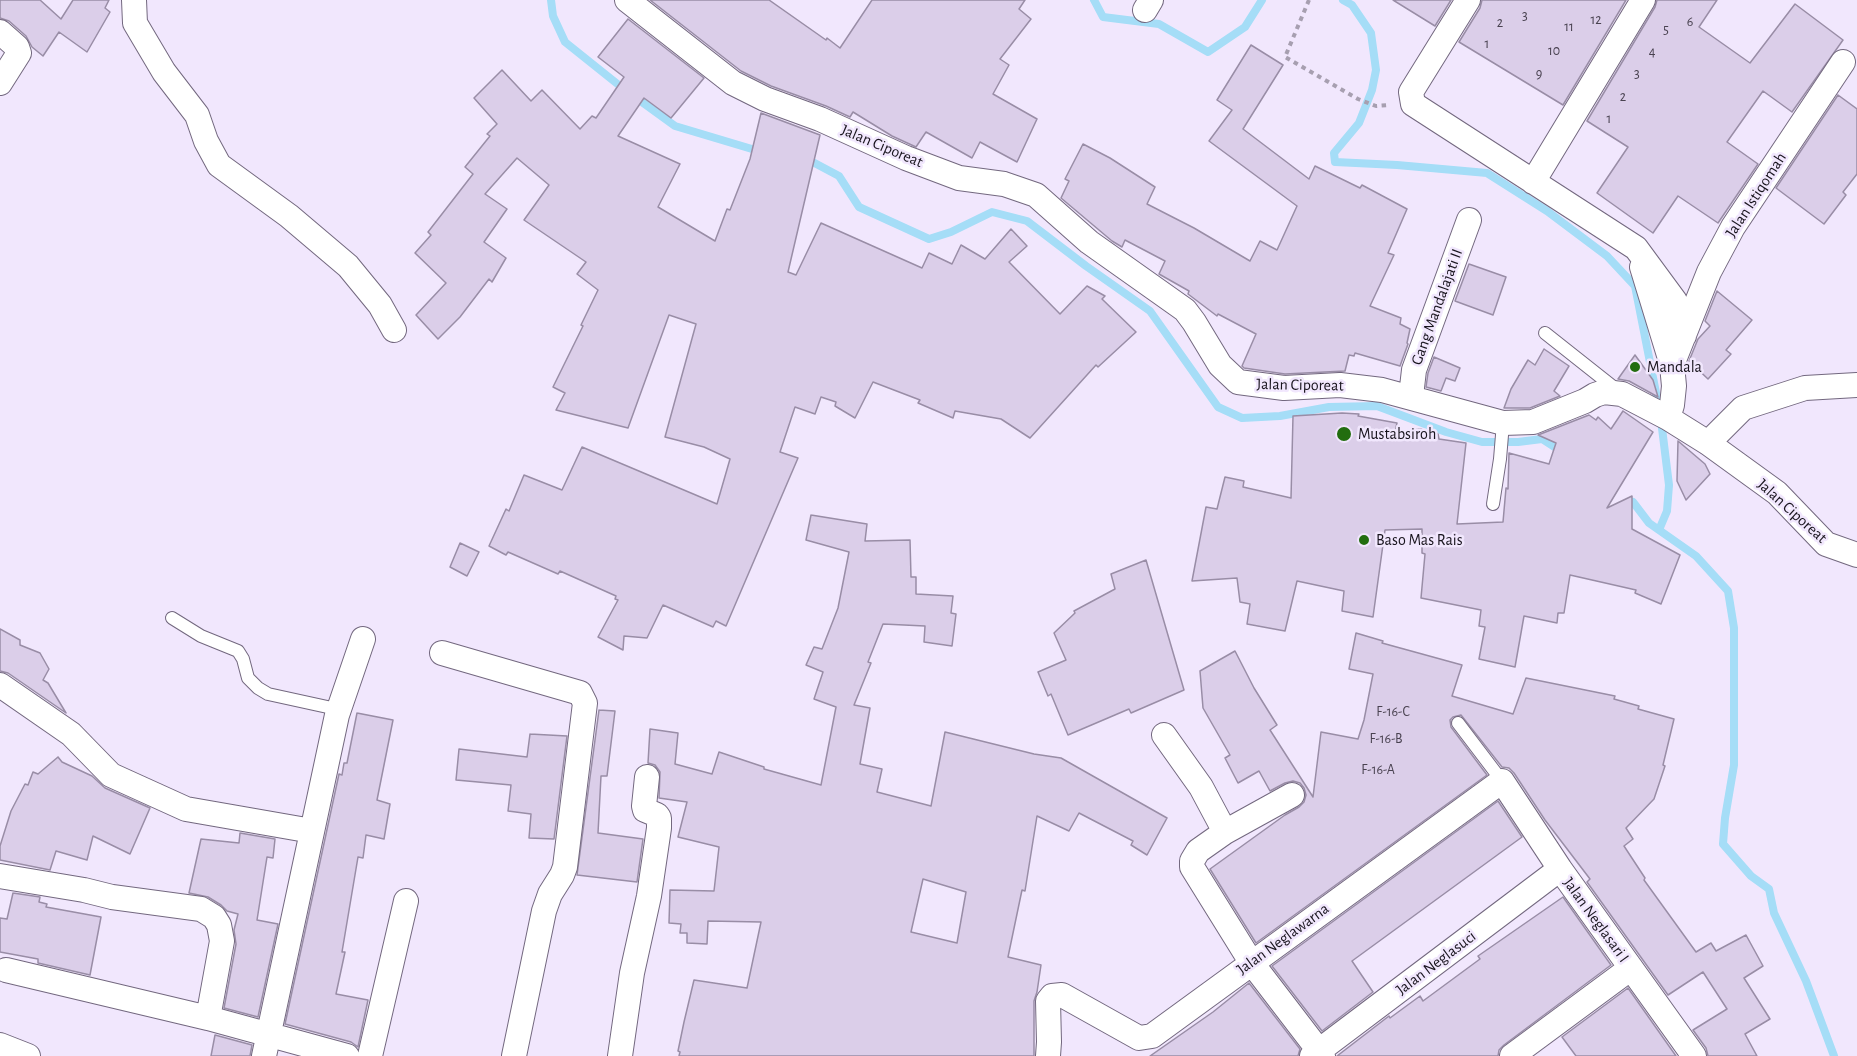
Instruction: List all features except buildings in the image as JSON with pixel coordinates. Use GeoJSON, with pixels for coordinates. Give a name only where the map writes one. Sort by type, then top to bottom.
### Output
{"type":"FeatureCollection","features":[{"type":"Feature","properties":{"kind":"street"},"geometry":{"type":"LineString","coordinates":[[134,0],[135,23],[164,72],[197,115],[206,141],[219,165],[290,216],[348,266],[380,305],[394,330]]}},
{"type":"Feature","properties":{"kind":"street","name":"Jalan Ciporeat"},"geometry":{"type":"LineString","coordinates":[[627,0],[733,83],[765,99],[820,119],[906,158],[959,178],[1004,184],[1036,195],[1089,242],[1185,310],[1220,365],[1238,382],[1284,388],[1340,385],[1382,390],[1411,396],[1475,416],[1503,429],[1533,422],[1604,392],[1622,394],[1708,443],[1776,493],[1826,544],[1857,555]]}},
{"type":"Feature","properties":{"kind":"street"},"geometry":{"type":"LineString","coordinates":[[1468,0],[1411,92],[1413,105],[1636,248],[1676,301],[1684,336]]}},
{"type":"Feature","properties":{"kind":"street"},"geometry":{"type":"LineString","coordinates":[[1533,182],[1643,0]]}},
{"type":"Feature","properties":{"kind":"street"},"geometry":{"type":"LineString","coordinates":[[0,32],[12,41],[19,53],[0,83]]}},
{"type":"Feature","properties":{"kind":"street","name":"Jalan Istiqomah"},"geometry":{"type":"LineString","coordinates":[[1672,365],[1709,272],[1733,227],[1844,62]]}},
{"type":"Feature","properties":{"kind":"street","name":"Gang Mandalajati II"},"geometry":{"type":"LineString","coordinates":[[1411,396],[1414,370],[1469,220]]}},
{"type":"Feature","properties":{"kind":"street"},"geometry":{"type":"LineString","coordinates":[[1636,248],[1672,365],[1674,386],[1672,405],[1660,414]]}},
{"type":"Feature","properties":{"kind":"street"},"geometry":{"type":"LineString","coordinates":[[1708,443],[1743,408],[1805,388],[1857,385]]}},
{"type":"Feature","properties":{"kind":"street"},"geometry":{"type":"LineString","coordinates":[[266,1046],[338,712],[363,639]]}},
{"type":"Feature","properties":{"kind":"street"},"geometry":{"type":"LineString","coordinates":[[442,653],[580,693],[585,703],[565,867],[549,894],[544,911],[514,1056]]}},
{"type":"Feature","properties":{"kind":"street"},"geometry":{"type":"LineString","coordinates":[[0,685],[71,734],[111,775],[186,809],[312,831]]}},
{"type":"Feature","properties":{"kind":"street"},"geometry":{"type":"LineString","coordinates":[[1164,735],[1201,787],[1225,832]]}},
{"type":"Feature","properties":{"kind":"street"},"geometry":{"type":"LineString","coordinates":[[620,1056],[632,973],[649,896],[659,828],[657,815],[645,810],[644,806],[647,777]]}},
{"type":"Feature","properties":{"kind":"street","name":"Jalan Neglasari I"},"geometry":{"type":"LineString","coordinates":[[1502,781],[1560,869],[1694,1056]]}},
{"type":"Feature","properties":{"kind":"street","name":"Jalan Neglawarna"},"geometry":{"type":"LineString","coordinates":[[1048,1056],[1048,1001],[1052,996],[1062,995],[1138,1047],[1251,962],[1502,781]]}},
{"type":"Feature","properties":{"kind":"street"},"geometry":{"type":"LineString","coordinates":[[1292,795],[1225,832],[1198,851],[1191,864],[1251,962],[1318,1054]]}},
{"type":"Feature","properties":{"kind":"street","name":"Jalan Neglasuci"},"geometry":{"type":"LineString","coordinates":[[1318,1054],[1560,869]]}},
{"type":"Feature","properties":{"kind":"street"},"geometry":{"type":"LineString","coordinates":[[0,876],[112,897],[201,909],[214,916],[219,925],[222,941],[208,1018]]}},
{"type":"Feature","properties":{"kind":"street"},"geometry":{"type":"LineString","coordinates":[[370,1056],[406,901]]}},
{"type":"Feature","properties":{"kind":"street"},"geometry":{"type":"LineString","coordinates":[[1512,1056],[1631,969]]}},
{"type":"Feature","properties":{"kind":"street"},"geometry":{"type":"LineString","coordinates":[[6,970],[208,1018],[266,1046],[347,1056]]}},
{"type":"Feature","properties":{"kind":"street"},"geometry":{"type":"LineString","coordinates":[[0,1046],[28,1056]]}},
{"type":"Feature","properties":{"kind":"lane"},"geometry":{"type":"LineString","coordinates":[[1545,333],[1622,394]]}},
{"type":"Feature","properties":{"kind":"lane"},"geometry":{"type":"LineString","coordinates":[[1493,504],[1503,429]]}},
{"type":"Feature","properties":{"kind":"lane"},"geometry":{"type":"LineString","coordinates":[[172,618],[201,636],[238,651],[243,658],[248,678],[268,694],[332,708],[338,712]]}},
{"type":"Feature","properties":{"kind":"lane"},"geometry":{"type":"LineString","coordinates":[[1458,723],[1502,781]]}},
{"type":"Feature","properties":{"kind":"path"},"geometry":{"type":"LineString","coordinates":[[1309,0],[1285,57],[1358,99],[1376,106]]}},
{"type":"Feature","properties":{"kind":"waterway"},"geometry":{"type":"LineString","coordinates":[[551,0],[553,16],[565,42],[625,90]]}},
{"type":"Feature","properties":{"kind":"waterway"},"geometry":{"type":"LineString","coordinates":[[1094,0],[1103,17],[1159,24],[1208,52],[1245,27],[1262,0]]}},
{"type":"Feature","properties":{"kind":"waterway"},"geometry":{"type":"LineString","coordinates":[[1343,0],[1352,5],[1371,33],[1376,70],[1372,90],[1359,123],[1334,153],[1335,162],[1487,173],[1547,211],[1607,256],[1635,286],[1659,408]]}},
{"type":"Feature","properties":{"kind":"waterway"},"geometry":{"type":"LineString","coordinates":[[635,97],[675,126],[762,152]]}},
{"type":"Feature","properties":{"kind":"waterway"},"geometry":{"type":"LineString","coordinates":[[807,159],[839,176],[859,207],[929,239],[951,232],[992,212],[1027,221],[1150,311],[1218,407],[1242,418],[1280,416],[1329,407],[1377,406],[1446,432],[1482,442],[1542,439],[1562,452]]}},
{"type":"Feature","properties":{"kind":"waterway"},"geometry":{"type":"LineString","coordinates":[[1659,530],[1667,511],[1669,485],[1661,420]]}},
{"type":"Feature","properties":{"kind":"waterway"},"geometry":{"type":"LineString","coordinates":[[1633,502],[1649,523],[1696,556],[1728,591],[1734,628],[1734,765],[1723,844],[1751,876],[1769,889],[1774,913],[1806,981],[1834,1056]]}},
{"type":"Feature","properties":{"kind":"place","name":"Mandala"},"geometry":{"type":"Point","coordinates":[1635,367]}},
{"type":"Feature","properties":{"kind":"place","name":"Mustabsiroh"},"geometry":{"type":"Point","coordinates":[1344,434]}},
{"type":"Feature","properties":{"kind":"place","name":"Baso Mas Rais"},"geometry":{"type":"Point","coordinates":[1364,540]}}]}
